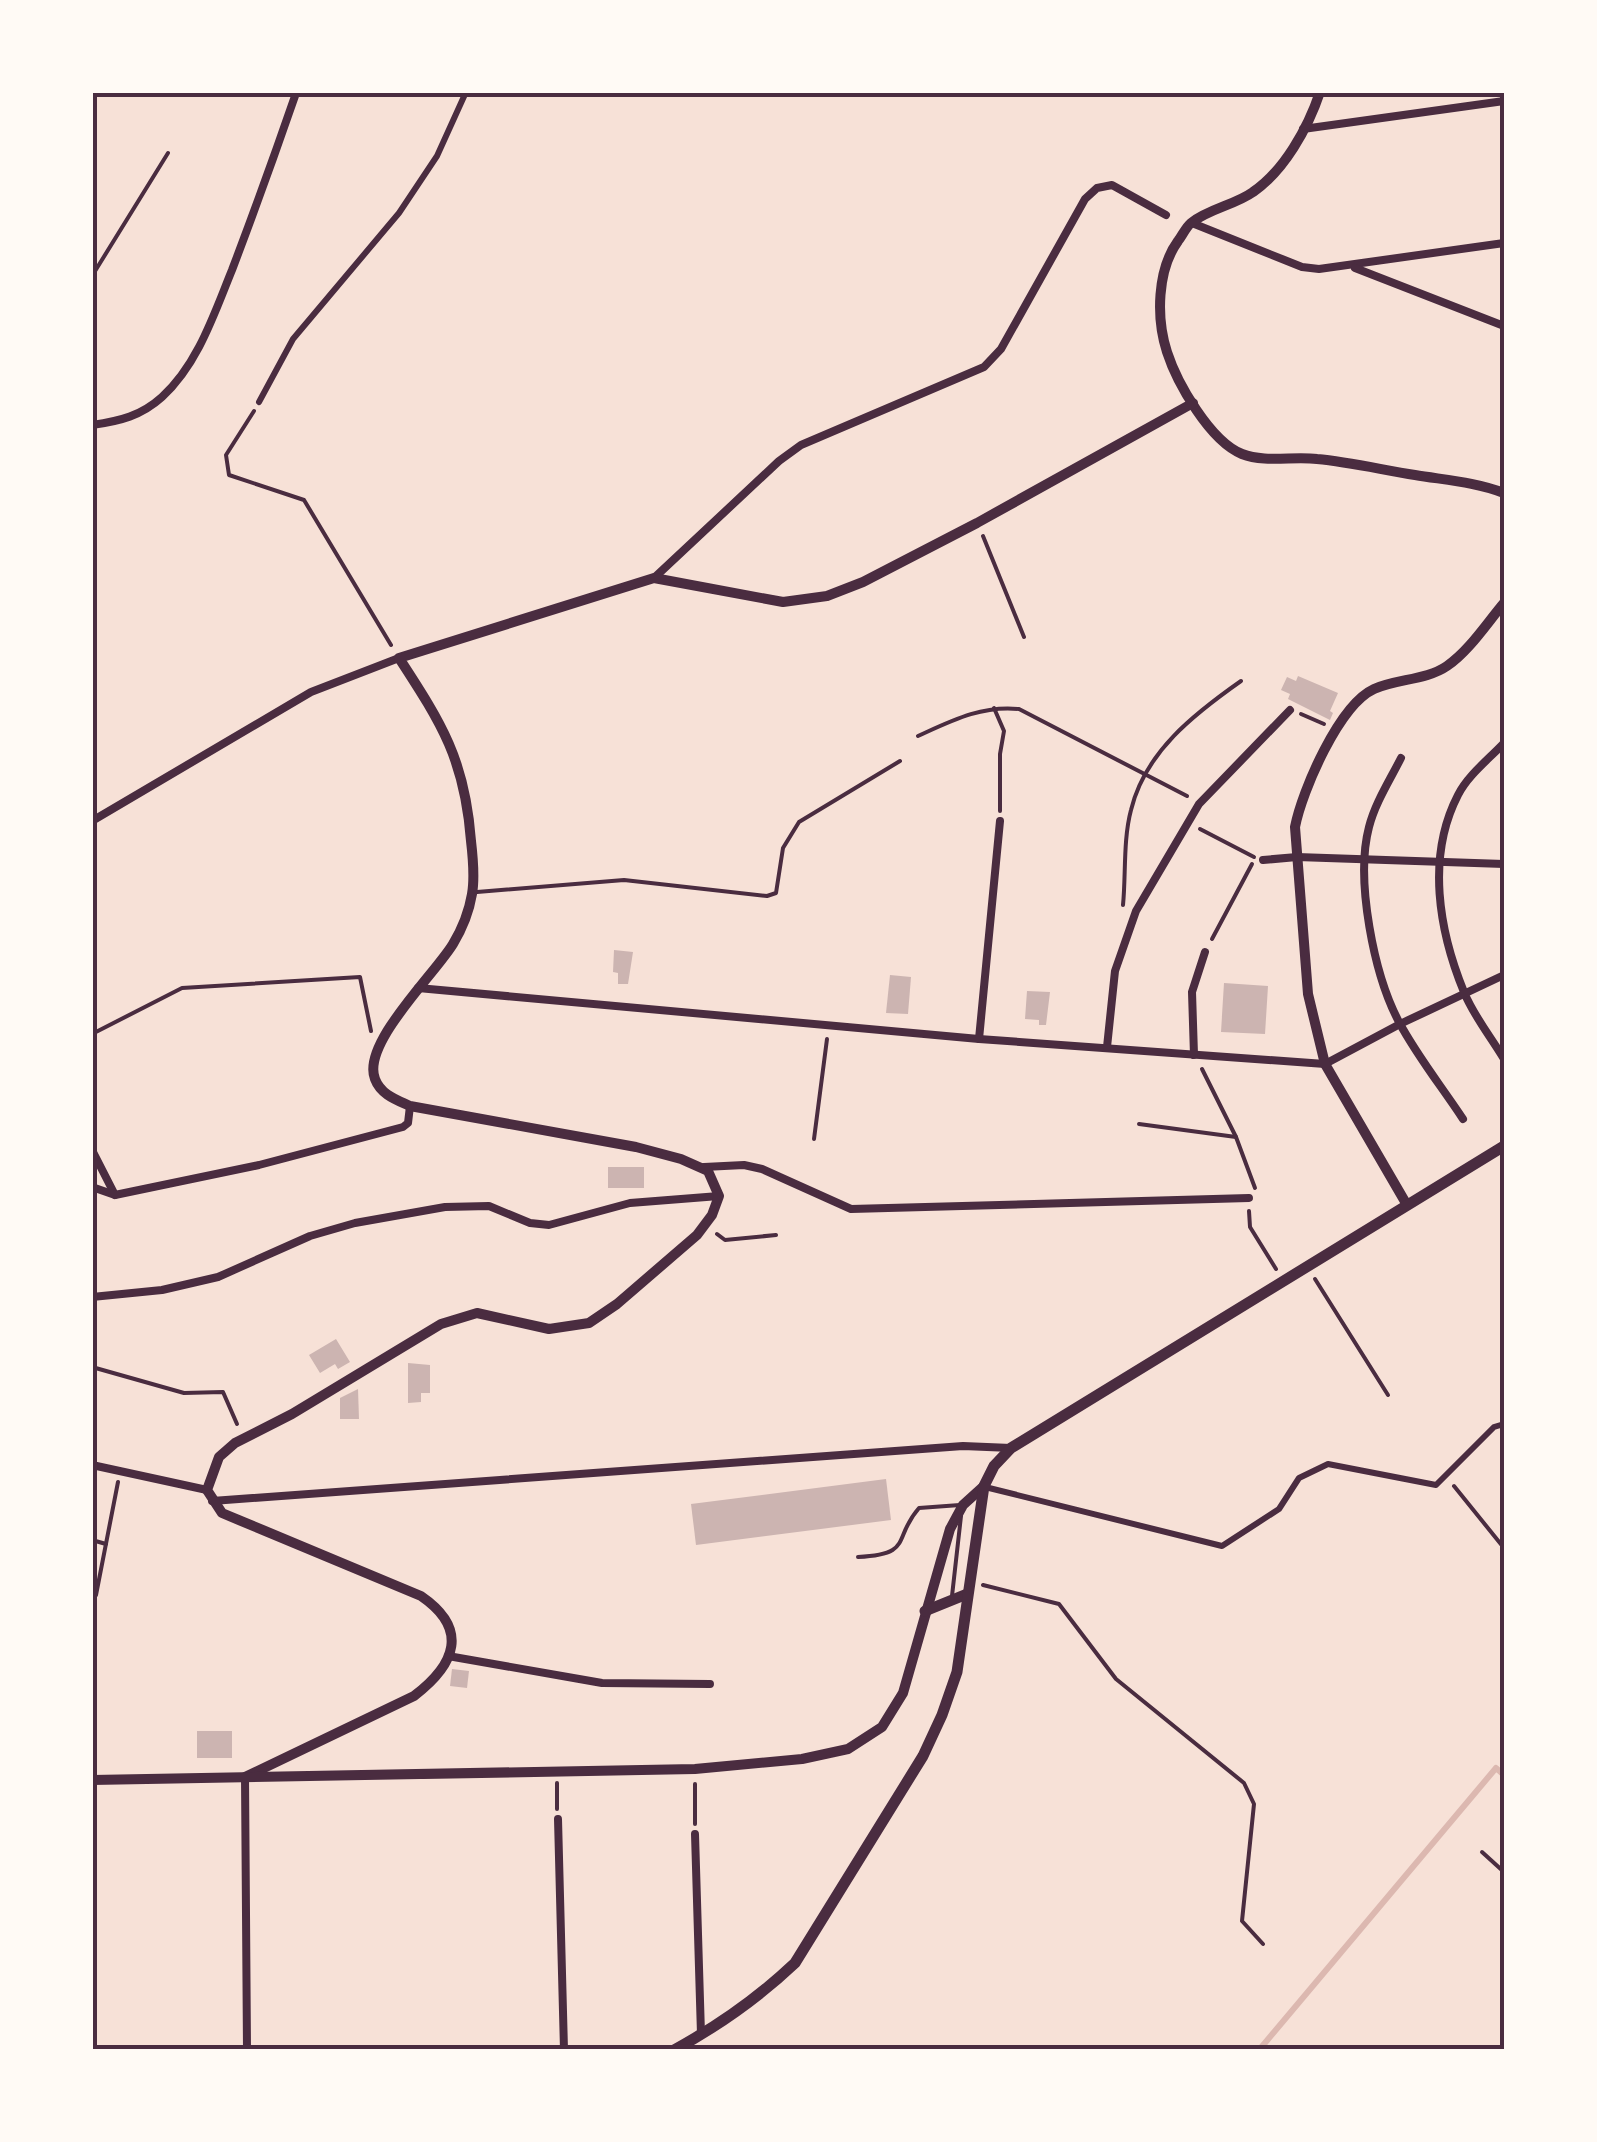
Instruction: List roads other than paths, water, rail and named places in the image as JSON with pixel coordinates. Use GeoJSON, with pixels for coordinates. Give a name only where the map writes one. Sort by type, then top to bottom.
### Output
{"type":"FeatureCollection","features":[{"type":"Feature","properties":{"kind":"main road"},"geometry":{"type":"LineString","coordinates":[[674,2050],[766,1990],[795,1964],[923,1756],[954,1686],[984,1486],[994,1466],[1011,1448],[1504,1146]]}},
{"type":"Feature","properties":{"kind":"main road"},"geometry":{"type":"LineString","coordinates":[[926,1612],[968,1588]]}},
{"type":"Feature","properties":{"kind":"street"},"geometry":{"type":"LineString","coordinates":[[259,402],[293,338],[398,214],[436,156],[466,92]]}},
{"type":"Feature","properties":{"kind":"street"},"geometry":{"type":"LineString","coordinates":[[1320,92],[1304,129],[1262,185],[1192,223],[1172,250],[1161,291],[1160,316],[1171,365],[1192,403],[1218,436],[1238,453],[1256,458],[1318,458],[1478,484],[1504,493]]}},
{"type":"Feature","properties":{"kind":"street"},"geometry":{"type":"LineString","coordinates":[[92,424],[126,420],[145,410],[162,398],[193,360],[250,222],[295,96]]}},
{"type":"Feature","properties":{"kind":"street"},"geometry":{"type":"LineString","coordinates":[[1304,129],[1504,101]]}},
{"type":"Feature","properties":{"kind":"street"},"geometry":{"type":"LineString","coordinates":[[92,821],[311,692],[399,658],[654,578],[778,461],[801,445],[984,367],[1001,349],[1085,199],[1097,188],[1112,185],[1166,215]]}},
{"type":"Feature","properties":{"kind":"street"},"geometry":{"type":"LineString","coordinates":[[1192,223],[1302,267],[1350,267],[1504,243]]}},
{"type":"Feature","properties":{"kind":"street"},"geometry":{"type":"LineString","coordinates":[[1350,267],[1504,326]]}},
{"type":"Feature","properties":{"kind":"street"},"geometry":{"type":"LineString","coordinates":[[654,578],[783,602],[827,596],[863,582],[977,522],[1192,403]]}},
{"type":"Feature","properties":{"kind":"street"},"geometry":{"type":"LineString","coordinates":[[1407,1204],[1325,1064],[1308,994],[1296,856],[1299,806],[1352,706],[1372,690],[1446,666],[1504,603]]}},
{"type":"Feature","properties":{"kind":"street"},"geometry":{"type":"LineString","coordinates":[[399,658],[456,754],[470,828],[472,892],[463,925],[452,946],[418,988],[375,1054],[372,1068],[381,1090],[410,1106],[636,1147],[704,1168],[744,1164],[762,1168],[850,1210],[1249,1198]]}},
{"type":"Feature","properties":{"kind":"street"},"geometry":{"type":"LineString","coordinates":[[1108,1048],[1114,971],[1126,933],[1200,804],[1290,710]]}},
{"type":"Feature","properties":{"kind":"street"},"geometry":{"type":"LineString","coordinates":[[1504,743],[1458,796],[1447,823],[1439,862],[1441,916],[1464,994],[1504,1059]]}},
{"type":"Feature","properties":{"kind":"street"},"geometry":{"type":"LineString","coordinates":[[1401,758],[1372,816],[1365,859],[1374,945],[1400,1024],[1463,1119]]}},
{"type":"Feature","properties":{"kind":"street"},"geometry":{"type":"LineString","coordinates":[[978,1039],[1000,821]]}},
{"type":"Feature","properties":{"kind":"street"},"geometry":{"type":"LineString","coordinates":[[1259,859],[1296,856],[1504,864]]}},
{"type":"Feature","properties":{"kind":"street"},"geometry":{"type":"LineString","coordinates":[[1194,1054],[1192,992],[1205,952]]}},
{"type":"Feature","properties":{"kind":"street"},"geometry":{"type":"LineString","coordinates":[[418,988],[978,1039],[1325,1064],[1504,976]]}},
{"type":"Feature","properties":{"kind":"street"},"geometry":{"type":"LineString","coordinates":[[92,1187],[115,1195],[259,1165],[391,1131],[408,1123],[410,1106]]}},
{"type":"Feature","properties":{"kind":"street"},"geometry":{"type":"LineString","coordinates":[[92,1150],[115,1195]]}},
{"type":"Feature","properties":{"kind":"street"},"geometry":{"type":"LineString","coordinates":[[209,1495],[219,1457],[243,1438],[292,1414],[441,1324],[477,1313],[560,1329],[589,1323],[632,1292],[706,1225],[719,1196],[713,1178],[704,1168]]}},
{"type":"Feature","properties":{"kind":"street"},"geometry":{"type":"LineString","coordinates":[[92,1297],[162,1290],[218,1277],[310,1236],[445,1207],[488,1206],[530,1223],[550,1225],[630,1203],[719,1196]]}},
{"type":"Feature","properties":{"kind":"street"},"geometry":{"type":"LineString","coordinates":[[92,1780],[695,1769],[802,1759],[848,1749],[882,1727],[903,1693],[938,1562],[963,1504],[984,1486],[1222,1546],[1279,1509],[1299,1478],[1328,1464],[1436,1485],[1494,1427],[1504,1424]]}},
{"type":"Feature","properties":{"kind":"street"},"geometry":{"type":"LineString","coordinates":[[92,1466],[209,1495],[963,1446],[1011,1448]]}},
{"type":"Feature","properties":{"kind":"street"},"geometry":{"type":"LineString","coordinates":[[209,1495],[229,1516],[422,1596],[450,1623],[452,1638],[448,1656],[429,1684],[414,1696],[245,1777]]}},
{"type":"Feature","properties":{"kind":"street"},"geometry":{"type":"LineString","coordinates":[[448,1656],[602,1683],[710,1684]]}},
{"type":"Feature","properties":{"kind":"street"},"geometry":{"type":"LineString","coordinates":[[245,1777],[248,2050]]}},
{"type":"Feature","properties":{"kind":"street"},"geometry":{"type":"LineString","coordinates":[[558,1819],[564,2050]]}},
{"type":"Feature","properties":{"kind":"street"},"geometry":{"type":"LineString","coordinates":[[695,1834],[701,2035]]}},
{"type":"Feature","properties":{"kind":"lane"},"geometry":{"type":"LineString","coordinates":[[472,892],[624,880],[767,896],[776,893],[783,848],[800,822],[900,762]]}},
{"type":"Feature","properties":{"kind":"lane"},"geometry":{"type":"LineString","coordinates":[[858,1557],[893,1551],[919,1508],[963,1504],[951,1601]]}},
{"type":"Feature","properties":{"kind":"waterway"},"geometry":{"type":"LineString","coordinates":[[1259,2050],[1496,1768],[1504,1775]]}}]}
